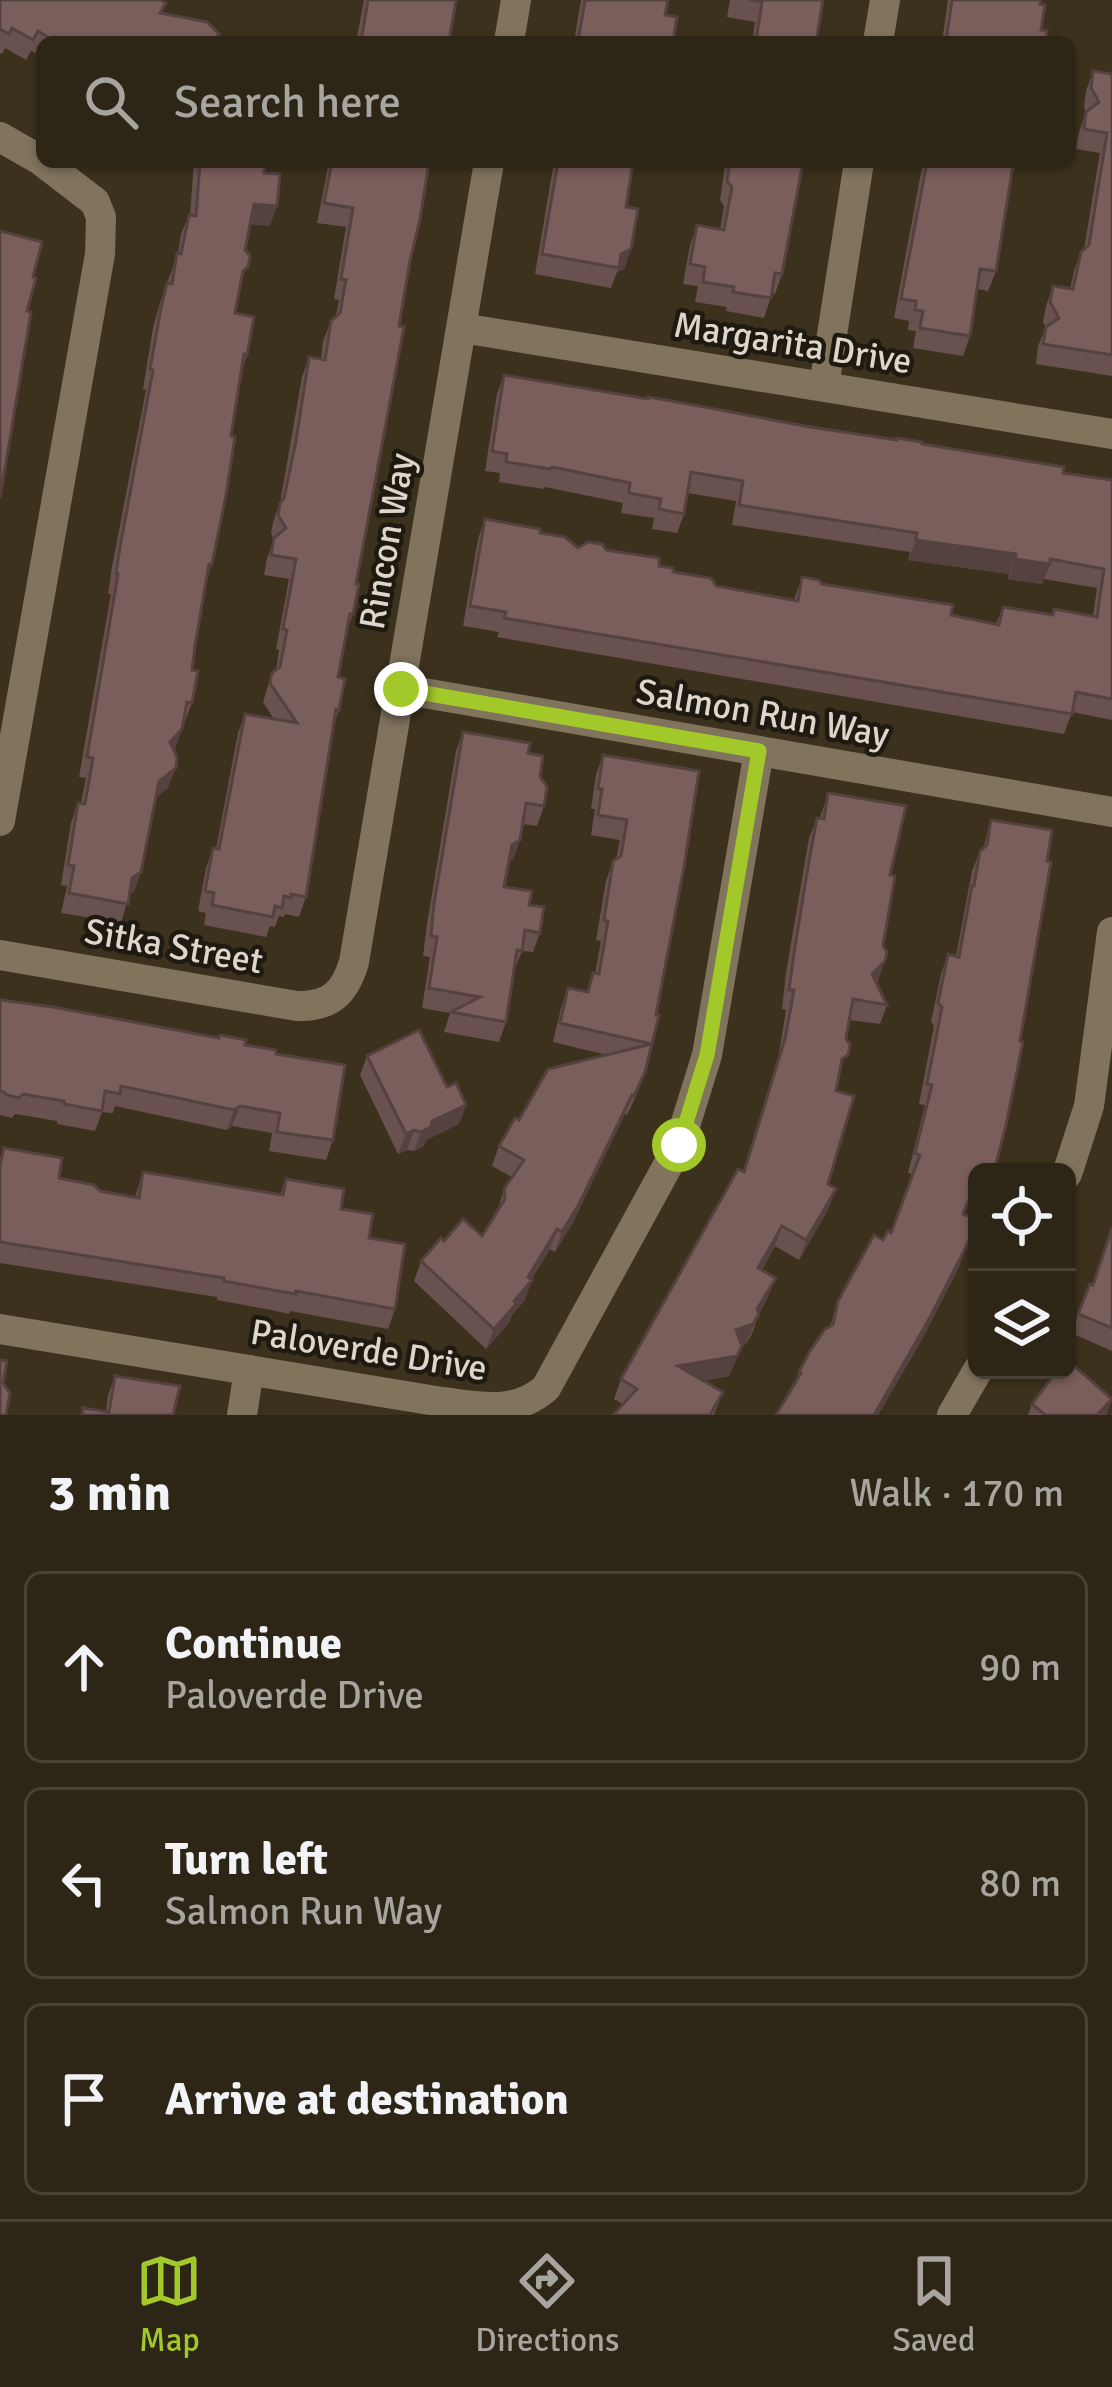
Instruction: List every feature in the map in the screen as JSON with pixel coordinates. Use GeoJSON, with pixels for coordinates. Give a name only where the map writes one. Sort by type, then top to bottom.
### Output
{"type":"FeatureCollection","features":[{"type":"Feature","properties":{"kind":"street"},"geometry":{"type":"LineString","coordinates":[[510,36],[516,0]]}},
{"type":"Feature","properties":{"kind":"street"},"geometry":{"type":"LineString","coordinates":[[879,36],[885,0]]}},
{"type":"Feature","properties":{"kind":"street"},"geometry":{"type":"LineString","coordinates":[[0,136],[36,158]]}},
{"type":"Feature","properties":{"kind":"street"},"geometry":{"type":"LineString","coordinates":[[0,820],[100,254],[101,218],[95,202],[51,168]]}},
{"type":"Feature","properties":{"kind":"street","name":"Rincon Way"},"geometry":{"type":"LineString","coordinates":[[334,998],[354,962],[488,168]]}},
{"type":"Feature","properties":{"kind":"street"},"geometry":{"type":"LineString","coordinates":[[824,386],[859,168]]}},
{"type":"Feature","properties":{"kind":"street","name":"Margarita Drive"},"geometry":{"type":"LineString","coordinates":[[462,328],[1112,434]]}},
{"type":"Feature","properties":{"kind":"street","name":"Salmon Run Way"},"geometry":{"type":"LineString","coordinates":[[401,689],[1112,812]]}},
{"type":"Feature","properties":{"kind":"street","name":"Paloverde Drive"},"geometry":{"type":"LineString","coordinates":[[0,1329],[442,1402],[508,1410],[534,1401],[546,1388],[679,1145],[707,1055],[759,751]]}},
{"type":"Feature","properties":{"kind":"street"},"geometry":{"type":"LineString","coordinates":[[1071,1163],[1089,1106],[1112,932]]}},
{"type":"Feature","properties":{"kind":"street","name":"Sitka Street"},"geometry":{"type":"LineString","coordinates":[[0,955],[297,1006],[324,1004],[334,998]]}},
{"type":"Feature","properties":{"kind":"street"},"geometry":{"type":"LineString","coordinates":[[242,1415],[249,1370]]}},
{"type":"Feature","properties":{"kind":"street"},"geometry":{"type":"LineString","coordinates":[[952,1415],[973,1379]]}},
{"type":"Feature","properties":{"kind":"building"},"geometry":{"type":"Polygon","coordinates":[[[0,0],[160,0],[166,3],[160,13],[207,22],[219,34],[46,36],[38,31],[33,40],[12,28],[9,34],[0,29],[0,0]]]}},
{"type":"Feature","properties":{"kind":"building"},"geometry":{"type":"Polygon","coordinates":[[[368,0],[456,0],[450,36],[362,36],[368,0]]]}},
{"type":"Feature","properties":{"kind":"building"},"geometry":{"type":"Polygon","coordinates":[[[585,0],[668,0],[665,15],[677,17],[674,36],[579,36],[585,0]]]}},
{"type":"Feature","properties":{"kind":"building"},"geometry":{"type":"Polygon","coordinates":[[[749,0],[823,0],[817,36],[757,36],[762,2],[749,0]]]}},
{"type":"Feature","properties":{"kind":"building"},"geometry":{"type":"Polygon","coordinates":[[[952,0],[1041,0],[1045,5],[1041,30],[1047,31],[1046,36],[947,36],[952,0]]]}},
{"type":"Feature","properties":{"kind":"building"},"geometry":{"type":"Polygon","coordinates":[[[1093,71],[1112,74],[1112,355],[1043,344],[1046,327],[1059,318],[1050,302],[1053,286],[1073,289],[1081,252],[1089,245],[1107,133],[1084,129],[1086,112],[1099,102],[1091,88],[1093,71]]]}},
{"type":"Feature","properties":{"kind":"building"},"geometry":{"type":"Polygon","coordinates":[[[200,168],[264,168],[264,173],[280,174],[277,206],[254,204],[245,250],[250,256],[235,313],[254,317],[231,436],[235,437],[226,495],[195,646],[192,670],[198,671],[192,703],[187,702],[182,729],[170,742],[176,768],[159,781],[141,872],[132,878],[128,904],[69,893],[74,866],[68,865],[78,803],[85,804],[93,758],[87,757],[161,308],[167,283],[172,284],[189,215],[196,216],[200,168]]]}},
{"type":"Feature","properties":{"kind":"building"},"geometry":{"type":"Polygon","coordinates":[[[331,168],[428,168],[359,584],[338,677],[345,679],[306,897],[284,896],[282,908],[275,906],[273,917],[212,905],[214,893],[205,891],[213,848],[219,849],[245,714],[297,723],[270,683],[272,673],[280,667],[296,559],[271,555],[274,538],[286,528],[278,515],[309,357],[325,360],[331,321],[340,313],[346,280],[341,279],[353,208],[324,203],[331,168]]]}},
{"type":"Feature","properties":{"kind":"building"},"geometry":{"type":"Polygon","coordinates":[[[557,168],[632,168],[626,207],[638,209],[631,249],[621,254],[619,268],[542,254],[557,168]]]}},
{"type":"Feature","properties":{"kind":"building"},"geometry":{"type":"Polygon","coordinates":[[[729,168],[802,168],[782,274],[775,273],[771,298],[703,282],[705,267],[690,264],[697,225],[724,230],[732,187],[727,181],[729,168]]]}},
{"type":"Feature","properties":{"kind":"building"},"geometry":{"type":"Polygon","coordinates":[[[926,168],[1013,168],[996,271],[980,269],[970,336],[920,328],[923,311],[915,310],[916,301],[901,299],[926,168]]]}},
{"type":"Feature","properties":{"kind":"building"},"geometry":{"type":"Polygon","coordinates":[[[0,231],[42,242],[27,311],[31,312],[0,498],[0,231]]]}},
{"type":"Feature","properties":{"kind":"building"},"geometry":{"type":"Polygon","coordinates":[[[504,375],[922,442],[1112,480],[1112,699],[1076,692],[1072,714],[504,618],[506,612],[470,606],[485,519],[540,529],[540,533],[565,537],[578,548],[588,542],[602,544],[606,550],[659,558],[659,566],[711,578],[716,586],[798,601],[802,577],[953,605],[951,615],[999,625],[1003,607],[1097,617],[1104,569],[1050,559],[1050,564],[1015,559],[1016,554],[916,540],[917,533],[739,505],[743,481],[691,472],[684,514],[659,509],[661,499],[629,493],[630,483],[506,462],[507,454],[492,451],[504,375]]]}},
{"type":"Feature","properties":{"kind":"building"},"geometry":{"type":"Polygon","coordinates":[[[463,732],[530,743],[528,753],[543,756],[544,806],[526,803],[504,887],[532,891],[529,905],[544,907],[540,933],[525,930],[522,951],[517,950],[506,1022],[451,1012],[480,997],[429,988],[437,937],[431,936],[434,904],[463,732]]]}},
{"type":"Feature","properties":{"kind":"building"},"geometry":{"type":"Polygon","coordinates":[[[603,755],[699,771],[652,1044],[560,1023],[568,988],[588,992],[593,973],[599,974],[613,861],[621,856],[627,820],[598,815],[603,755]]]}},
{"type":"Feature","properties":{"kind":"building"},"geometry":{"type":"Polygon","coordinates":[[[828,793],[906,806],[890,875],[895,876],[883,946],[887,952],[872,974],[887,1005],[853,999],[846,1038],[850,1045],[836,1091],[854,1096],[828,1184],[836,1189],[806,1240],[782,1226],[758,1268],[776,1278],[753,1324],[736,1330],[742,1346],[737,1356],[678,1366],[723,1392],[710,1415],[613,1415],[637,1389],[621,1379],[738,1169],[744,1172],[785,1039],[809,861],[817,818],[824,819],[828,793]]]}},
{"type":"Feature","properties":{"kind":"building"},"geometry":{"type":"Polygon","coordinates":[[[991,820],[1052,830],[1023,1042],[1006,1125],[996,1163],[968,1163],[968,1202],[963,1214],[968,1216],[968,1242],[874,1415],[776,1415],[810,1351],[833,1325],[838,1301],[874,1235],[883,1240],[891,1233],[920,1155],[915,1153],[932,1085],[927,1084],[948,954],[959,957],[980,851],[987,845],[991,820]]]}},
{"type":"Feature","properties":{"kind":"building"},"geometry":{"type":"Polygon","coordinates":[[[0,1000],[220,1035],[276,1050],[276,1054],[345,1065],[333,1140],[277,1132],[280,1113],[240,1106],[234,1110],[121,1086],[120,1094],[105,1091],[102,1111],[23,1094],[19,1098],[7,1095],[0,1091],[0,1000]]]}},
{"type":"Feature","properties":{"kind":"building"},"geometry":{"type":"Polygon","coordinates":[[[419,1030],[447,1087],[456,1083],[466,1105],[432,1121],[421,1132],[406,1134],[367,1056],[419,1030]]]}},
{"type":"Feature","properties":{"kind":"building"},"geometry":{"type":"Polygon","coordinates":[[[652,1044],[645,1072],[579,1204],[562,1232],[557,1229],[516,1304],[494,1329],[421,1261],[463,1219],[482,1236],[524,1160],[499,1146],[548,1069],[652,1044]]]}},
{"type":"Feature","properties":{"kind":"building"},"geometry":{"type":"Polygon","coordinates":[[[4,1148],[62,1158],[59,1178],[139,1198],[143,1172],[283,1195],[286,1179],[344,1189],[341,1209],[373,1214],[369,1238],[405,1244],[395,1309],[0,1242],[4,1148]]]}},
{"type":"Feature","properties":{"kind":"building"},"geometry":{"type":"Polygon","coordinates":[[[1112,1228],[1112,1328],[1078,1314],[1112,1228]]]}},
{"type":"Feature","properties":{"kind":"building"},"geometry":{"type":"Polygon","coordinates":[[[0,1360],[7,1361],[6,1415],[0,1415],[0,1360]]]}},
{"type":"Feature","properties":{"kind":"building"},"geometry":{"type":"Polygon","coordinates":[[[1076,1368],[1112,1399],[1097,1415],[1045,1415],[1032,1404],[1051,1379],[1076,1379],[1076,1368]]]}},
{"type":"Feature","properties":{"kind":"building"},"geometry":{"type":"Polygon","coordinates":[[[115,1376],[180,1386],[173,1415],[82,1415],[83,1408],[109,1412],[115,1376]]]}},
{"type":"Feature","properties":{"kind":"route"},"geometry":{"type":"LineString","coordinates":[[401,689],[759,751],[707,1055],[679,1145]]}}]}
